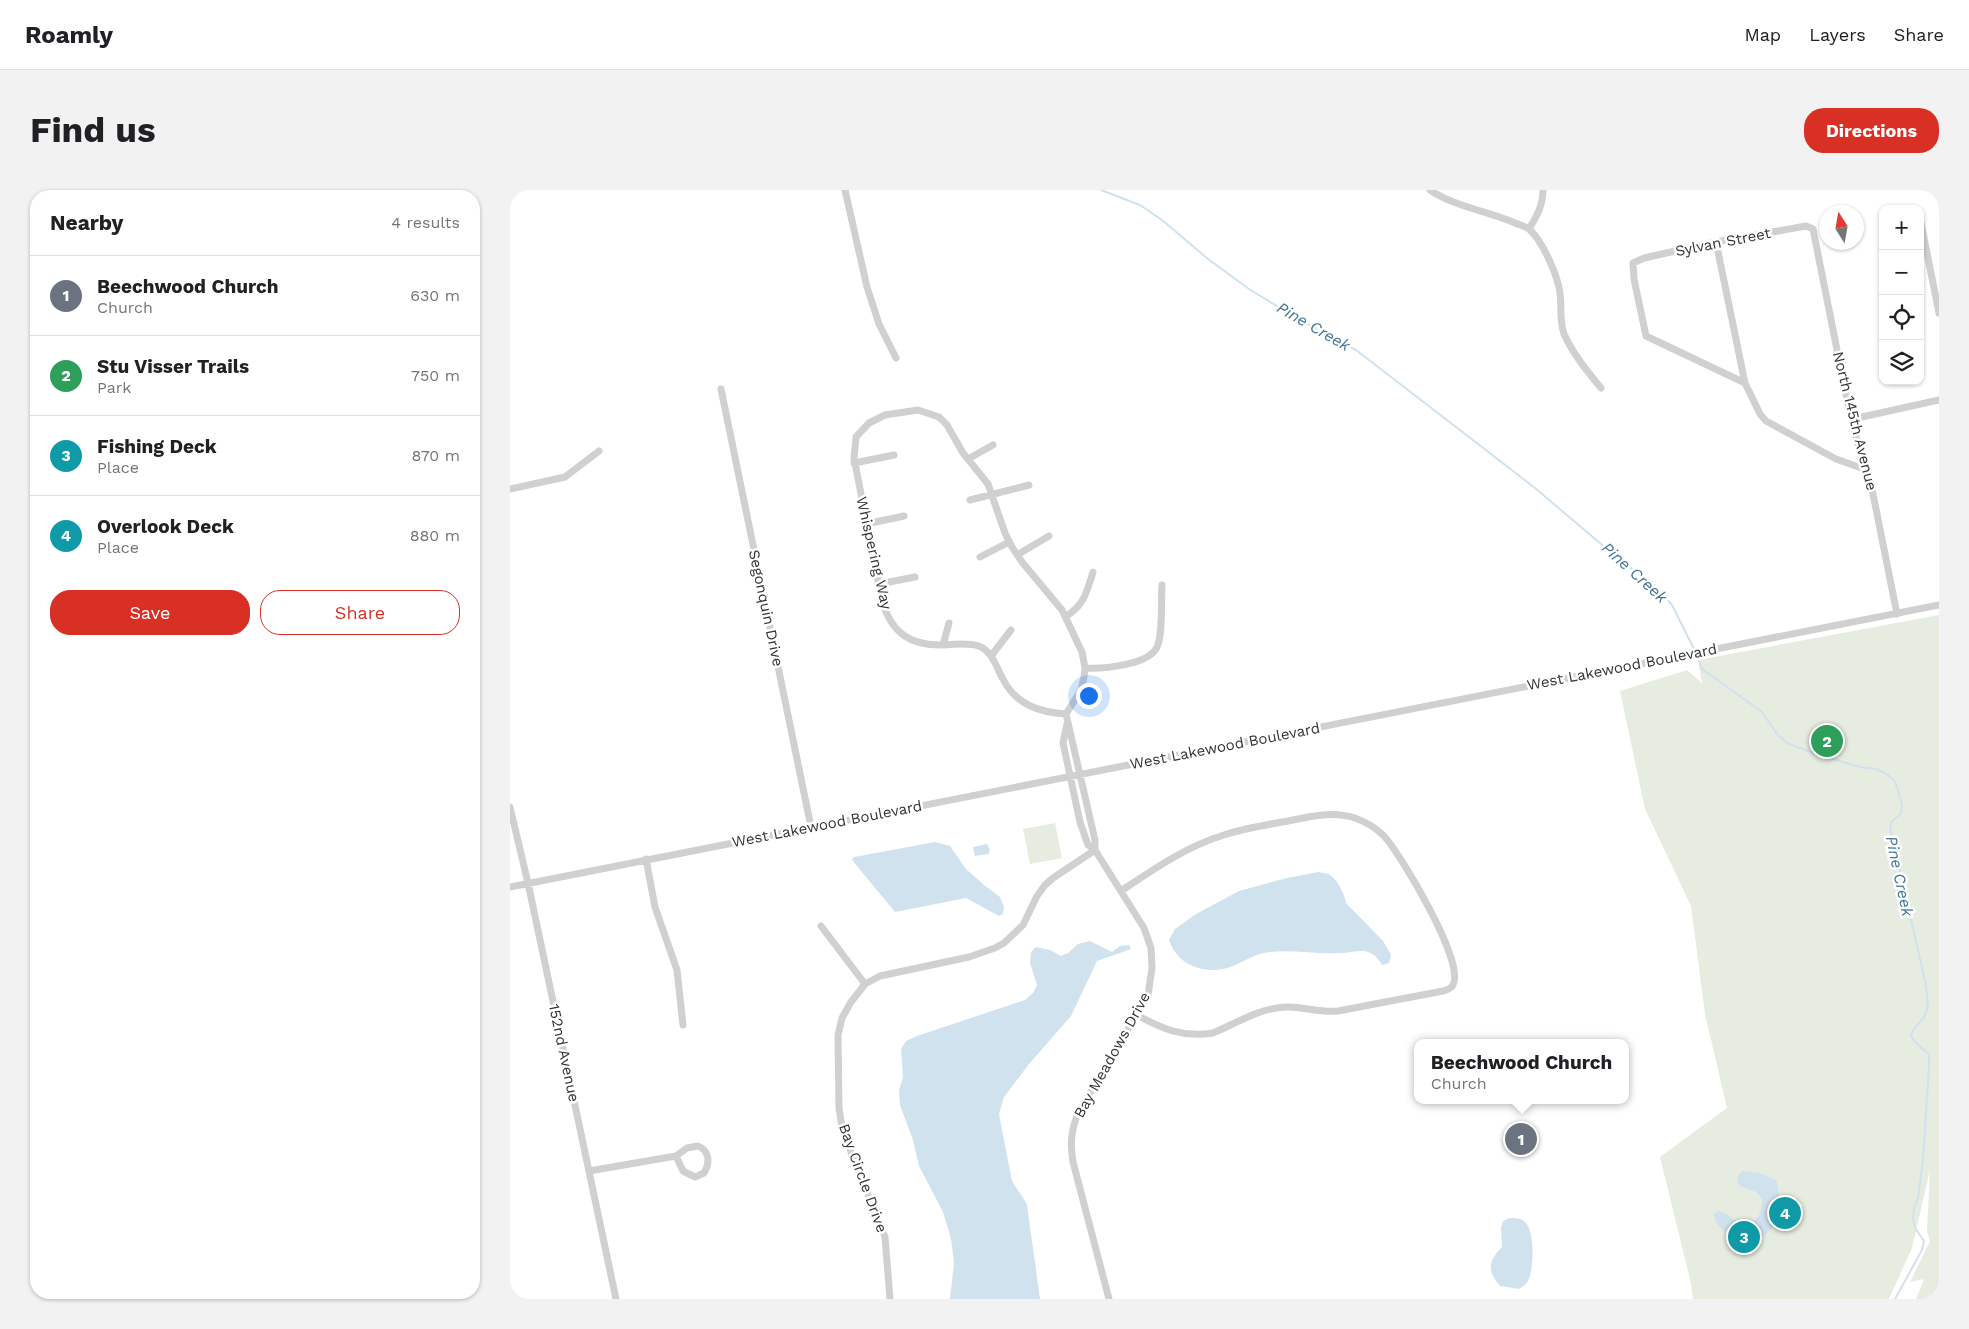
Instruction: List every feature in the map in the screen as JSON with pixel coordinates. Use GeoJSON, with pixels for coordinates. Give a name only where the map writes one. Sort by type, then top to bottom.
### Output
{"type":"FeatureCollection","features":[{"type":"Feature","properties":{"kind":"street"},"geometry":{"type":"LineString","coordinates":[[845,190],[867,287],[879,324],[896,358]]}},
{"type":"Feature","properties":{"kind":"street"},"geometry":{"type":"LineString","coordinates":[[1430,190],[1437,195],[1476,210],[1500,216],[1529,229],[1553,265],[1560,293],[1560,314],[1564,334],[1580,362],[1601,388]]}},
{"type":"Feature","properties":{"kind":"street"},"geometry":{"type":"LineString","coordinates":[[1529,229],[1539,212],[1544,190]]}},
{"type":"Feature","properties":{"kind":"street","name":"Sylvan Street"},"geometry":{"type":"LineString","coordinates":[[1744,383],[1646,336],[1634,279],[1633,263],[1644,258],[1716,242],[1806,226],[1813,229]]}},
{"type":"Feature","properties":{"kind":"street","name":"North 145th Avenue"},"geometry":{"type":"LineString","coordinates":[[1813,229],[1864,469],[1870,479],[1897,614]]}},
{"type":"Feature","properties":{"kind":"street"},"geometry":{"type":"LineString","coordinates":[[1924,238],[1939,313]]}},
{"type":"Feature","properties":{"kind":"street"},"geometry":{"type":"LineString","coordinates":[[1716,242],[1744,383],[1760,414],[1766,421],[1836,459],[1864,469]]}},
{"type":"Feature","properties":{"kind":"street","name":"Segonquin Drive"},"geometry":{"type":"LineString","coordinates":[[721,389],[811,827]]}},
{"type":"Feature","properties":{"kind":"street"},"geometry":{"type":"LineString","coordinates":[[1853,419],[1939,400]]}},
{"type":"Feature","properties":{"kind":"street","name":"Whispering Way"},"geometry":{"type":"LineString","coordinates":[[991,656],[978,646],[915,642],[897,630],[885,612],[854,463],[854,442],[863,428],[876,419],[894,413],[918,410],[939,417],[988,484],[1009,542],[1017,555],[1066,616],[1082,652],[1085,668]]}},
{"type":"Feature","properties":{"kind":"street"},"geometry":{"type":"LineString","coordinates":[[968,459],[993,446]]}},
{"type":"Feature","properties":{"kind":"street"},"geometry":{"type":"LineString","coordinates":[[510,489],[565,477],[599,451]]}},
{"type":"Feature","properties":{"kind":"street"},"geometry":{"type":"LineString","coordinates":[[854,463],[894,455]]}},
{"type":"Feature","properties":{"kind":"street"},"geometry":{"type":"LineString","coordinates":[[970,500],[1029,485]]}},
{"type":"Feature","properties":{"kind":"street"},"geometry":{"type":"LineString","coordinates":[[866,524],[904,516]]}},
{"type":"Feature","properties":{"kind":"street"},"geometry":{"type":"LineString","coordinates":[[1017,555],[1049,536]]}},
{"type":"Feature","properties":{"kind":"street"},"geometry":{"type":"LineString","coordinates":[[980,557],[1009,542]]}},
{"type":"Feature","properties":{"kind":"street"},"geometry":{"type":"LineString","coordinates":[[1066,616],[1083,601],[1093,572]]}},
{"type":"Feature","properties":{"kind":"street"},"geometry":{"type":"LineString","coordinates":[[879,584],[915,577]]}},
{"type":"Feature","properties":{"kind":"street"},"geometry":{"type":"LineString","coordinates":[[1067,724],[1066,714],[1081,690],[1085,668],[1115,667],[1153,653],[1158,644],[1162,585]]}},
{"type":"Feature","properties":{"kind":"street","name":"West Lakewood Boulevard"},"geometry":{"type":"LineString","coordinates":[[510,887],[1939,605]]}},
{"type":"Feature","properties":{"kind":"street"},"geometry":{"type":"LineString","coordinates":[[943,645],[949,623]]}},
{"type":"Feature","properties":{"kind":"street"},"geometry":{"type":"LineString","coordinates":[[1011,630],[991,656],[1003,680],[1019,700],[1044,710],[1066,714]]}},
{"type":"Feature","properties":{"kind":"street","name":"Bay Meadows Drive"},"geometry":{"type":"LineString","coordinates":[[1067,724],[1071,732],[1095,840],[1095,850]]}},
{"type":"Feature","properties":{"kind":"street","name":"Bay Meadows Drive"},"geometry":{"type":"LineString","coordinates":[[1067,724],[1063,743],[1082,830],[1088,845],[1095,850],[1144,928],[1150,948],[1151,980],[1148,995],[1078,1113],[1070,1141],[1073,1162],[1109,1299]]}},
{"type":"Feature","properties":{"kind":"street","name":"152nd Avenue"},"geometry":{"type":"LineString","coordinates":[[510,807],[528,883],[616,1299]]}},
{"type":"Feature","properties":{"kind":"street"},"geometry":{"type":"LineString","coordinates":[[1121,891],[1178,854],[1224,835],[1319,815],[1336,814],[1351,817],[1372,826],[1385,837],[1435,916],[1446,940],[1454,976],[1453,985],[1443,991],[1338,1011],[1324,1012],[1300,1007],[1274,1008],[1212,1033],[1202,1035],[1172,1032],[1137,1015]]}},
{"type":"Feature","properties":{"kind":"street"},"geometry":{"type":"LineString","coordinates":[[821,926],[865,984],[880,976],[969,957],[1004,943],[1023,925],[1036,896],[1045,884],[1095,850]]}},
{"type":"Feature","properties":{"kind":"street"},"geometry":{"type":"LineString","coordinates":[[646,859],[655,906],[677,970],[683,1025]]}},
{"type":"Feature","properties":{"kind":"street","name":"Bay Circle Drive"},"geometry":{"type":"LineString","coordinates":[[865,984],[842,1018],[838,1034],[839,1109],[843,1132],[884,1237],[890,1299]]}},
{"type":"Feature","properties":{"kind":"street"},"geometry":{"type":"LineString","coordinates":[[589,1171],[676,1156],[687,1148],[698,1146],[706,1152],[708,1165],[704,1173],[695,1177],[690,1176],[683,1171],[676,1156]]}},
{"type":"Feature","properties":{"kind":"shaded area"},"geometry":{"type":"Polygon","coordinates":[[[1939,615],[1939,1299],[1916,1299],[1924,1279],[1910,1282],[1930,1241],[1927,1231],[1930,1170],[1912,1248],[1889,1299],[1693,1299],[1690,1279],[1660,1157],[1727,1108],[1705,1014],[1691,906],[1645,809],[1620,691],[1687,670],[1702,683],[1698,660],[1939,615]]]}},
{"type":"Feature","properties":{"kind":"shaded area"},"geometry":{"type":"Polygon","coordinates":[[[1055,823],[1062,858],[1030,864],[1023,829],[1055,823]]]}},
{"type":"Feature","properties":{"kind":"water"},"geometry":{"type":"Polygon","coordinates":[[[935,842],[950,846],[966,869],[1000,897],[1004,907],[1003,914],[999,916],[966,898],[895,912],[852,860],[854,857],[935,842]]]}},
{"type":"Feature","properties":{"kind":"water"},"geometry":{"type":"Polygon","coordinates":[[[987,844],[990,850],[989,854],[975,856],[973,847],[987,844]]]}},
{"type":"Feature","properties":{"kind":"water"},"geometry":{"type":"Polygon","coordinates":[[[1318,872],[1329,874],[1336,880],[1343,892],[1346,903],[1383,941],[1391,955],[1389,963],[1382,965],[1375,956],[1365,951],[1332,953],[1283,951],[1260,954],[1233,966],[1214,970],[1195,967],[1187,963],[1173,949],[1169,940],[1175,929],[1196,914],[1239,891],[1318,872]]]}},
{"type":"Feature","properties":{"kind":"water"},"geometry":{"type":"Polygon","coordinates":[[[1090,941],[1112,952],[1120,946],[1129,945],[1131,949],[1097,961],[1071,1016],[1029,1064],[1004,1097],[999,1114],[1012,1181],[1027,1205],[1040,1299],[950,1299],[954,1263],[951,1239],[943,1212],[919,1166],[913,1140],[900,1105],[899,1090],[903,1077],[901,1049],[906,1041],[917,1036],[1025,1000],[1033,993],[1037,985],[1030,963],[1031,952],[1036,947],[1050,950],[1061,956],[1068,953],[1078,944],[1090,941]]]}},
{"type":"Feature","properties":{"kind":"water"},"geometry":{"type":"Polygon","coordinates":[[[1743,1171],[1760,1173],[1776,1180],[1778,1188],[1779,1207],[1774,1225],[1769,1232],[1753,1238],[1742,1234],[1734,1235],[1727,1233],[1716,1221],[1714,1214],[1719,1211],[1733,1219],[1746,1222],[1757,1219],[1761,1209],[1762,1198],[1756,1192],[1740,1186],[1737,1182],[1739,1174],[1743,1171]]]}},
{"type":"Feature","properties":{"kind":"water"},"geometry":{"type":"Polygon","coordinates":[[[1510,1218],[1520,1219],[1525,1222],[1531,1233],[1532,1259],[1530,1275],[1526,1284],[1519,1289],[1500,1286],[1491,1271],[1494,1257],[1502,1247],[1501,1228],[1503,1221],[1510,1218]]]}},
{"type":"Feature","properties":{"kind":"waterway","name":"Pine Creek"},"geometry":{"type":"LineString","coordinates":[[1101,190],[1140,205],[1162,220],[1208,259],[1249,289],[1293,316],[1356,350],[1535,488],[1621,561],[1654,585],[1672,605],[1695,651]]}},
{"type":"Feature","properties":{"kind":"waterway","name":"Pine Creek"},"geometry":{"type":"LineString","coordinates":[[1697,655],[1702,669],[1762,712],[1777,734],[1787,743],[1860,767],[1877,769],[1894,780],[1898,790],[1902,805],[1901,814],[1892,821],[1890,827],[1928,1001],[1927,1011],[1911,1036],[1929,1054],[1929,1066],[1923,1160],[1913,1220],[1915,1228],[1924,1241],[1922,1250],[1895,1299]]}},
{"type":"Feature","properties":{"kind":"place","name":"Stu Visser Trails"},"geometry":{"type":"Point","coordinates":[1827,741]}},
{"type":"Feature","properties":{"kind":"place","name":"Beechwood Church"},"geometry":{"type":"Point","coordinates":[1521,1139]}},
{"type":"Feature","properties":{"kind":"place","name":"Overlook Deck"},"geometry":{"type":"Point","coordinates":[1785,1213]}},
{"type":"Feature","properties":{"kind":"place","name":"Fishing Deck"},"geometry":{"type":"Point","coordinates":[1744,1237]}}]}
